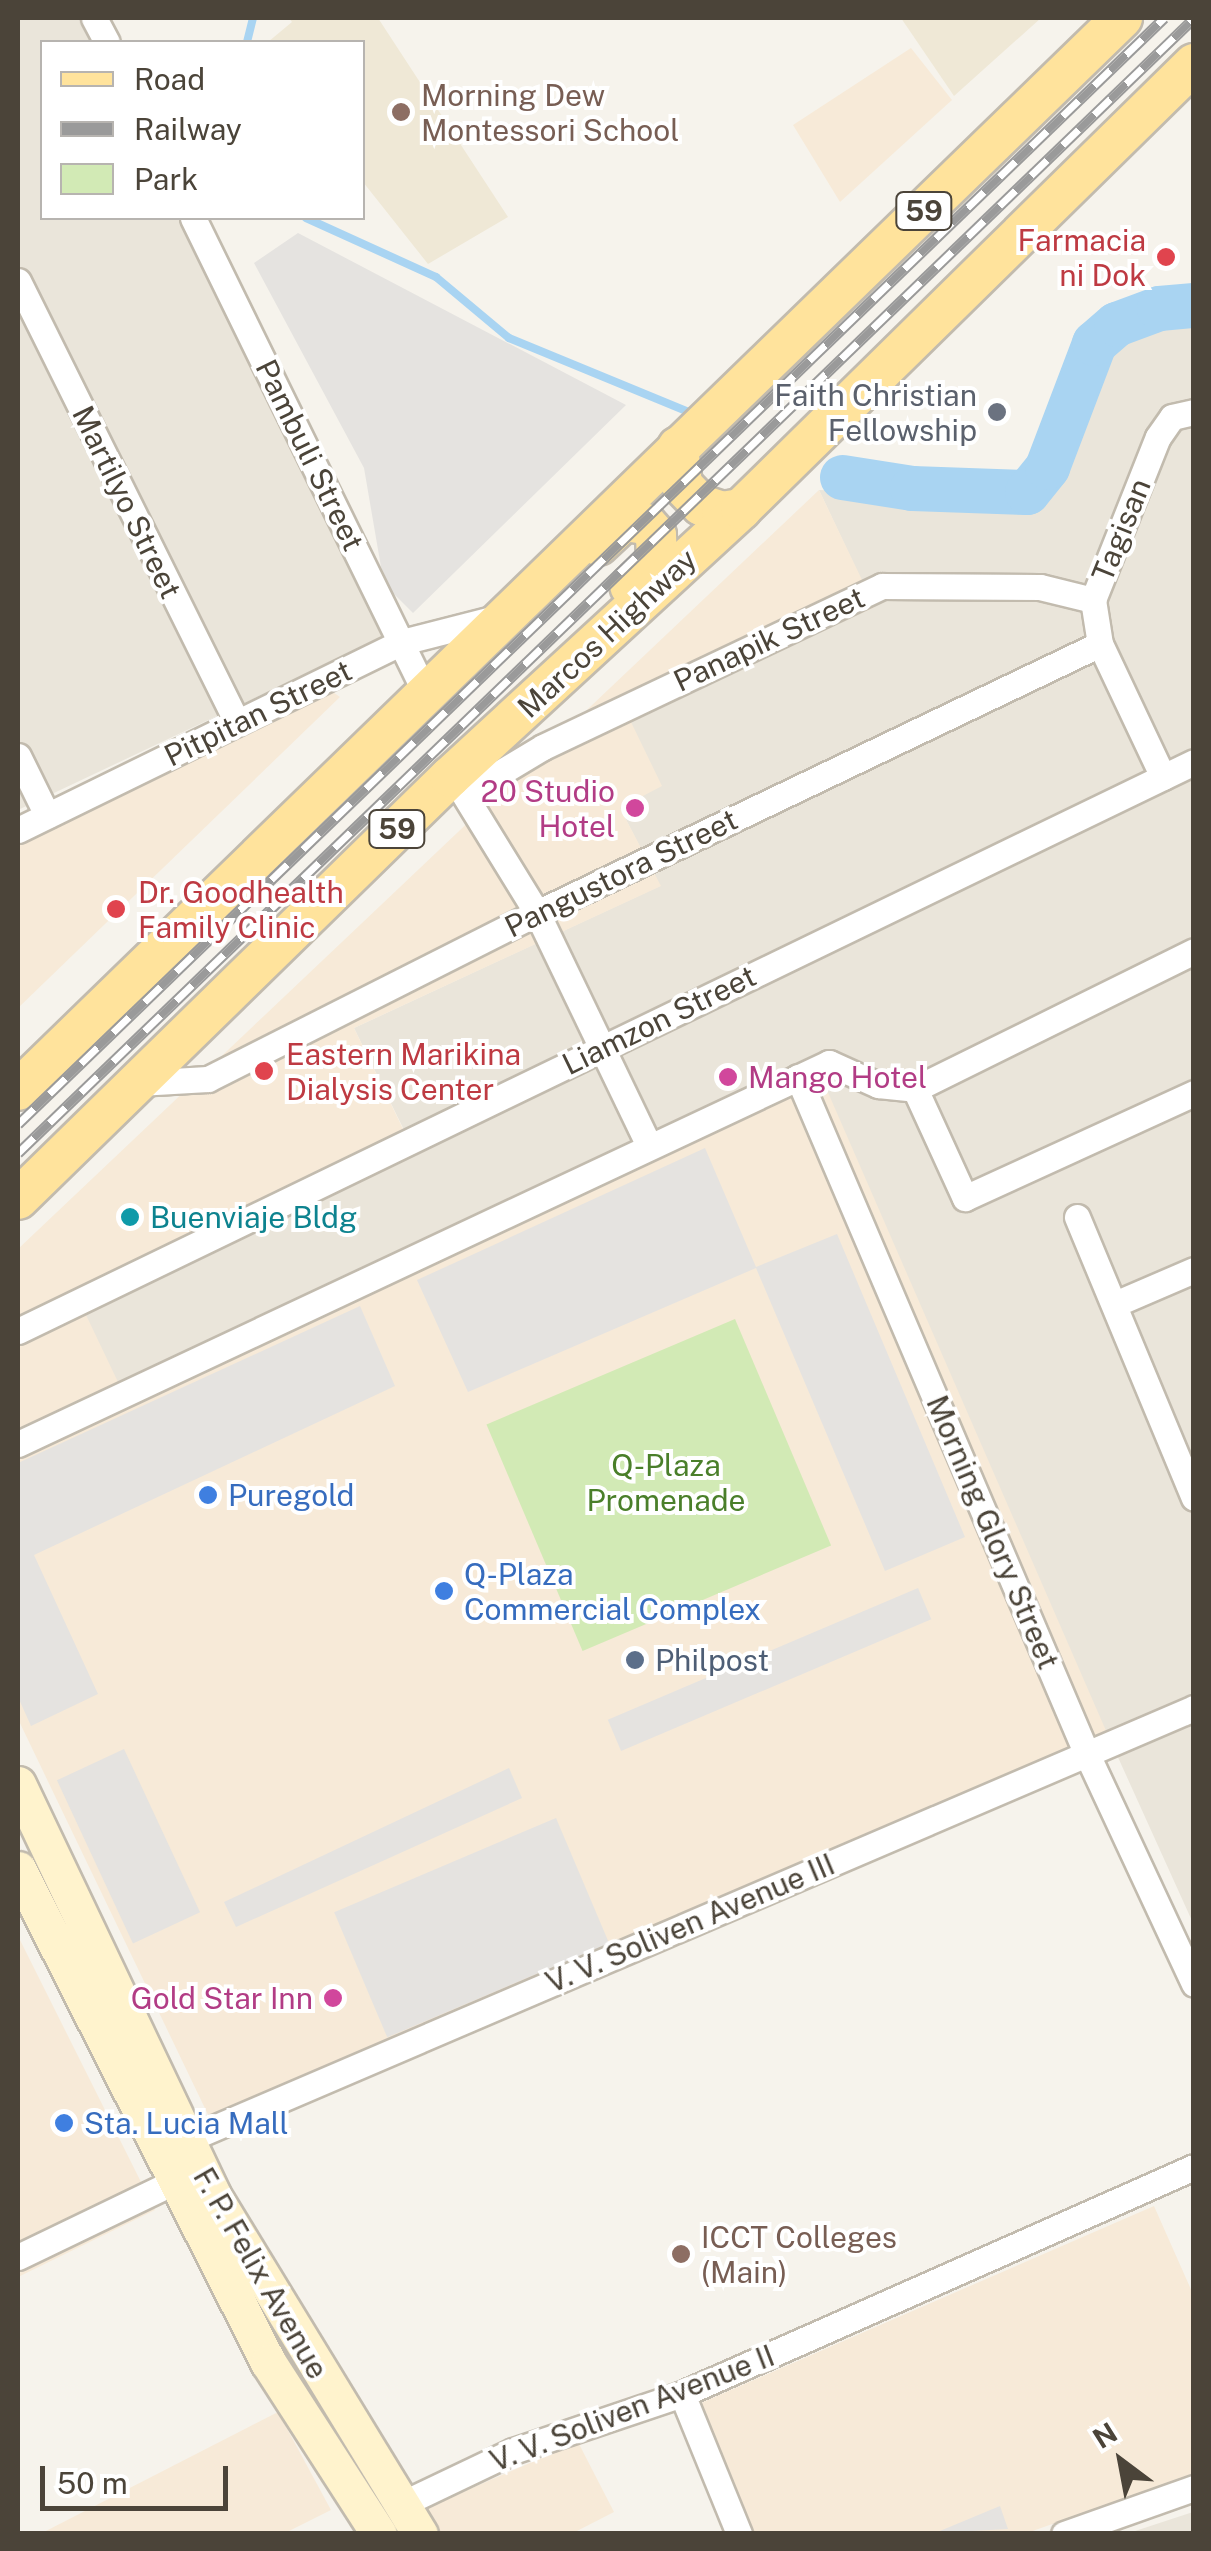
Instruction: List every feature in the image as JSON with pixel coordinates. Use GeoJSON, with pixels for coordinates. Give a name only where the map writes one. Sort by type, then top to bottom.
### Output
{"type":"FeatureCollection","features":[{"type":"Feature","properties":{"kind":"main road","name":"59"},"geometry":{"type":"LineString","coordinates":[[18,1090],[1122,18]]}},
{"type":"Feature","properties":{"kind":"main road","name":"Marcos Highway"},"geometry":{"type":"LineString","coordinates":[[18,1199],[459,784],[1194,64]]}},
{"type":"Feature","properties":{"kind":"main road"},"geometry":{"type":"LineString","coordinates":[[699,426],[682,485],[701,505],[722,512],[741,509]]}},
{"type":"Feature","properties":{"kind":"main road"},"geometry":{"type":"LineString","coordinates":[[426,694],[456,681],[624,521],[646,524],[656,535],[657,561],[465,744],[459,784]]}},
{"type":"Feature","properties":{"kind":"main road","name":"F. P. Felix Avenue"},"geometry":{"type":"LineString","coordinates":[[18,1784],[186,2140],[390,2519]]}},
{"type":"Feature","properties":{"kind":"main road","name":"F. P. Felix Avenue"},"geometry":{"type":"LineString","coordinates":[[18,1869],[172,2184],[268,2362],[390,2519],[420,2534]]}},
{"type":"Feature","properties":{"kind":"main road"},"geometry":{"type":"LineString","coordinates":[[268,2362],[298,2342]]}},
{"type":"Feature","properties":{"kind":"street"},"geometry":{"type":"LineString","coordinates":[[94,18],[106,40]]}},
{"type":"Feature","properties":{"kind":"street","name":"Pambuli Street"},"geometry":{"type":"LineString","coordinates":[[194,220],[426,694]]}},
{"type":"Feature","properties":{"kind":"street","name":"Martilyo Street"},"geometry":{"type":"LineString","coordinates":[[18,282],[237,722]]}},
{"type":"Feature","properties":{"kind":"street","name":"Tagisan"},"geometry":{"type":"LineString","coordinates":[[1163,777],[1100,644],[1094,600],[1158,437],[1172,417],[1194,412]]}},
{"type":"Feature","properties":{"kind":"street","name":"Panapik Street"},"geometry":{"type":"LineString","coordinates":[[459,784],[882,586],[1040,587],[1094,600]]}},
{"type":"Feature","properties":{"kind":"street","name":"Pitpitan Street"},"geometry":{"type":"LineString","coordinates":[[18,830],[402,642],[505,616]]}},
{"type":"Feature","properties":{"kind":"street","name":"Pangustora Street"},"geometry":{"type":"LineString","coordinates":[[138,1083],[208,1078],[537,913],[1100,644]]}},
{"type":"Feature","properties":{"kind":"street"},"geometry":{"type":"LineString","coordinates":[[18,756],[47,815]]}},
{"type":"Feature","properties":{"kind":"street","name":"Liamzon Street"},"geometry":{"type":"LineString","coordinates":[[18,1331],[1194,762]]}},
{"type":"Feature","properties":{"kind":"street"},"geometry":{"type":"LineString","coordinates":[[459,784],[537,913],[648,1146]]}},
{"type":"Feature","properties":{"kind":"street"},"geometry":{"type":"LineString","coordinates":[[18,1444],[829,1062],[878,1085],[915,1089],[1194,951]]}},
{"type":"Feature","properties":{"kind":"street","name":"Morning Glory Street"},"geometry":{"type":"LineString","coordinates":[[798,1077],[1085,1750],[1194,1984]]}},
{"type":"Feature","properties":{"kind":"street"},"geometry":{"type":"LineString","coordinates":[[915,1089],[965,1198],[1194,1093]]}},
{"type":"Feature","properties":{"kind":"street"},"geometry":{"type":"LineString","coordinates":[[1077,1217],[1194,1498]]}},
{"type":"Feature","properties":{"kind":"street"},"geometry":{"type":"LineString","coordinates":[[1115,1304],[1194,1270]]}},
{"type":"Feature","properties":{"kind":"street","name":"V. V. Soliven Avenue III"},"geometry":{"type":"LineString","coordinates":[[186,2140],[1085,1750],[1194,1708]]}},
{"type":"Feature","properties":{"kind":"street","name":"V. V. Soliven Avenue II"},"geometry":{"type":"LineString","coordinates":[[390,2519],[513,2451],[682,2394],[1194,2167]]}},
{"type":"Feature","properties":{"kind":"street"},"geometry":{"type":"LineString","coordinates":[[18,2257],[172,2184]]}},
{"type":"Feature","properties":{"kind":"street"},"geometry":{"type":"LineString","coordinates":[[682,2394],[739,2534]]}},
{"type":"Feature","properties":{"kind":"street"},"geometry":{"type":"LineString","coordinates":[[1064,2534],[1194,2488]]}},
{"type":"Feature","properties":{"kind":"shaded area"},"geometry":{"type":"Polygon","coordinates":[[[18,18],[108,18],[119,40],[40,40],[40,220],[207,220],[407,626],[18,810],[18,18]]]}},
{"type":"Feature","properties":{"kind":"shaded area","name":"Morning Dew Montessori School"},"geometry":{"type":"Polygon","coordinates":[[[289,18],[378,18],[508,217],[428,264],[365,185],[365,40],[270,40],[292,22],[289,18]]]}},
{"type":"Feature","properties":{"kind":"shaded area"},"geometry":{"type":"Polygon","coordinates":[[[901,18],[1041,18],[954,96],[901,18]]]}},
{"type":"Feature","properties":{"kind":"shaded area"},"geometry":{"type":"Polygon","coordinates":[[[911,48],[952,100],[840,202],[793,125],[911,48]]]}},
{"type":"Feature","properties":{"kind":"shaded area"},"geometry":{"type":"Polygon","coordinates":[[[298,233],[626,405],[413,613],[392,592],[381,567],[364,468],[254,263],[298,233]]]}},
{"type":"Feature","properties":{"kind":"shaded area"},"geometry":{"type":"Polygon","coordinates":[[[1193,312],[1193,1923],[1107,1733],[117,1383],[75,1294],[405,1132],[354,1028],[660,886],[620,808],[630,720],[874,607],[819,490],[1027,497],[1049,472],[1103,354],[1151,315],[1193,312]]]}},
{"type":"Feature","properties":{"kind":"shaded area"},"geometry":{"type":"Polygon","coordinates":[[[819,490],[875,607],[630,720],[662,786],[620,808],[661,886],[354,1028],[405,1133],[76,1294],[118,1382],[813,1058],[1107,1733],[213,2125],[18,1719],[18,1249],[819,490]]]}},
{"type":"Feature","properties":{"kind":"shaded area"},"geometry":{"type":"Polygon","coordinates":[[[314,679],[340,697],[18,1008],[18,834],[314,679]]]}},
{"type":"Feature","properties":{"kind":"shaded area"},"geometry":{"type":"Polygon","coordinates":[[[705,1148],[756,1267],[837,1234],[965,1537],[885,1571],[756,1268],[468,1392],[417,1280],[705,1148]]]}},
{"type":"Feature","properties":{"kind":"shaded area"},"geometry":{"type":"Polygon","coordinates":[[[360,1306],[395,1386],[34,1555],[98,1694],[31,1726],[18,1697],[18,1463],[360,1306]]]}},
{"type":"Feature","properties":{"kind":"shaded area"},"geometry":{"type":"Polygon","coordinates":[[[918,1588],[931,1619],[621,1751],[608,1720],[918,1588]]]}},
{"type":"Feature","properties":{"kind":"shaded area"},"geometry":{"type":"Polygon","coordinates":[[[124,1749],[200,1912],[133,1943],[57,1780],[124,1749]]]}},
{"type":"Feature","properties":{"kind":"shaded area"},"geometry":{"type":"Polygon","coordinates":[[[509,1768],[522,1798],[236,1927],[224,1902],[509,1768]]]}},
{"type":"Feature","properties":{"kind":"shaded area"},"geometry":{"type":"Polygon","coordinates":[[[556,1818],[609,1943],[387,2037],[334,1912],[556,1818]]]}},
{"type":"Feature","properties":{"kind":"shaded area","name":"Sta. Lucia Mall"},"geometry":{"type":"Polygon","coordinates":[[[18,1936],[155,2210],[18,2277],[18,1936]]]}},
{"type":"Feature","properties":{"kind":"shaded area"},"geometry":{"type":"Polygon","coordinates":[[[1154,2206],[1193,2294],[1193,2474],[1027,2533],[754,2533],[701,2403],[1154,2206]]]}},
{"type":"Feature","properties":{"kind":"shaded area"},"geometry":{"type":"Polygon","coordinates":[[[278,2412],[331,2510],[285,2533],[42,2533],[278,2412]]]}},
{"type":"Feature","properties":{"kind":"shaded area"},"geometry":{"type":"Polygon","coordinates":[[[578,2442],[614,2512],[573,2533],[434,2534],[419,2511],[578,2442]]]}},
{"type":"Feature","properties":{"kind":"shaded area"},"geometry":{"type":"Polygon","coordinates":[[[1000,2506],[1008,2529],[935,2533],[1000,2506]]]}},
{"type":"Feature","properties":{"kind":"shaded area"},"geometry":{"type":"Polygon","coordinates":[[[1193,2512],[1193,2533],[1129,2533],[1193,2512]]]}},
{"type":"Feature","properties":{"kind":"green space","name":"Q-Plaza Promenade"},"geometry":{"type":"Polygon","coordinates":[[[735,1319],[831,1545],[583,1651],[486,1424],[735,1319]]]}},
{"type":"Feature","properties":{"kind":"waterway"},"geometry":{"type":"LineString","coordinates":[[248,40],[253,18]]}},
{"type":"Feature","properties":{"kind":"waterway"},"geometry":{"type":"LineString","coordinates":[[310,220],[436,277],[509,338],[691,413]]}},
{"type":"Feature","properties":{"kind":"waterway"},"geometry":{"type":"LineString","coordinates":[[842,477],[912,488],[1027,492],[1047,467],[1094,343],[1116,324],[1159,308],[1194,305]]}},
{"type":"Feature","properties":{"kind":"railway"},"geometry":{"type":"LineString","coordinates":[[18,1124],[1164,18]]}},
{"type":"Feature","properties":{"kind":"railway"},"geometry":{"type":"LineString","coordinates":[[18,1153],[1194,18]]}},
{"type":"Feature","properties":{"kind":"place","name":"Morning Dew Montessori School"},"geometry":{"type":"Point","coordinates":[401,112]}},
{"type":"Feature","properties":{"kind":"place","name":"Farmacia ni Dok"},"geometry":{"type":"Point","coordinates":[1166,257]}},
{"type":"Feature","properties":{"kind":"place","name":"Faith Christian Fellowship"},"geometry":{"type":"Point","coordinates":[997,412]}},
{"type":"Feature","properties":{"kind":"place","name":"20 Studio Hotel"},"geometry":{"type":"Point","coordinates":[635,808]}},
{"type":"Feature","properties":{"kind":"place","name":"Dr. Goodhealth Family Clinic"},"geometry":{"type":"Point","coordinates":[116,909]}},
{"type":"Feature","properties":{"kind":"place","name":"Eastern Marikina Dialysis Center"},"geometry":{"type":"Point","coordinates":[264,1071]}},
{"type":"Feature","properties":{"kind":"place","name":"Mango Hotel"},"geometry":{"type":"Point","coordinates":[728,1077]}},
{"type":"Feature","properties":{"kind":"place","name":"Buenviaje Bldg"},"geometry":{"type":"Point","coordinates":[130,1217]}},
{"type":"Feature","properties":{"kind":"place","name":"Puregold"},"geometry":{"type":"Point","coordinates":[208,1495]}},
{"type":"Feature","properties":{"kind":"place","name":"Q-Plaza Commercial Complex"},"geometry":{"type":"Point","coordinates":[444,1591]}},
{"type":"Feature","properties":{"kind":"place","name":"Philpost"},"geometry":{"type":"Point","coordinates":[635,1660]}},
{"type":"Feature","properties":{"kind":"place","name":"Gold Star Inn"},"geometry":{"type":"Point","coordinates":[333,1998]}},
{"type":"Feature","properties":{"kind":"place","name":"Sta. Lucia Mall"},"geometry":{"type":"Point","coordinates":[64,2123]}},
{"type":"Feature","properties":{"kind":"place","name":"ICCT Colleges (Main)"},"geometry":{"type":"Point","coordinates":[681,2254]}}]}
